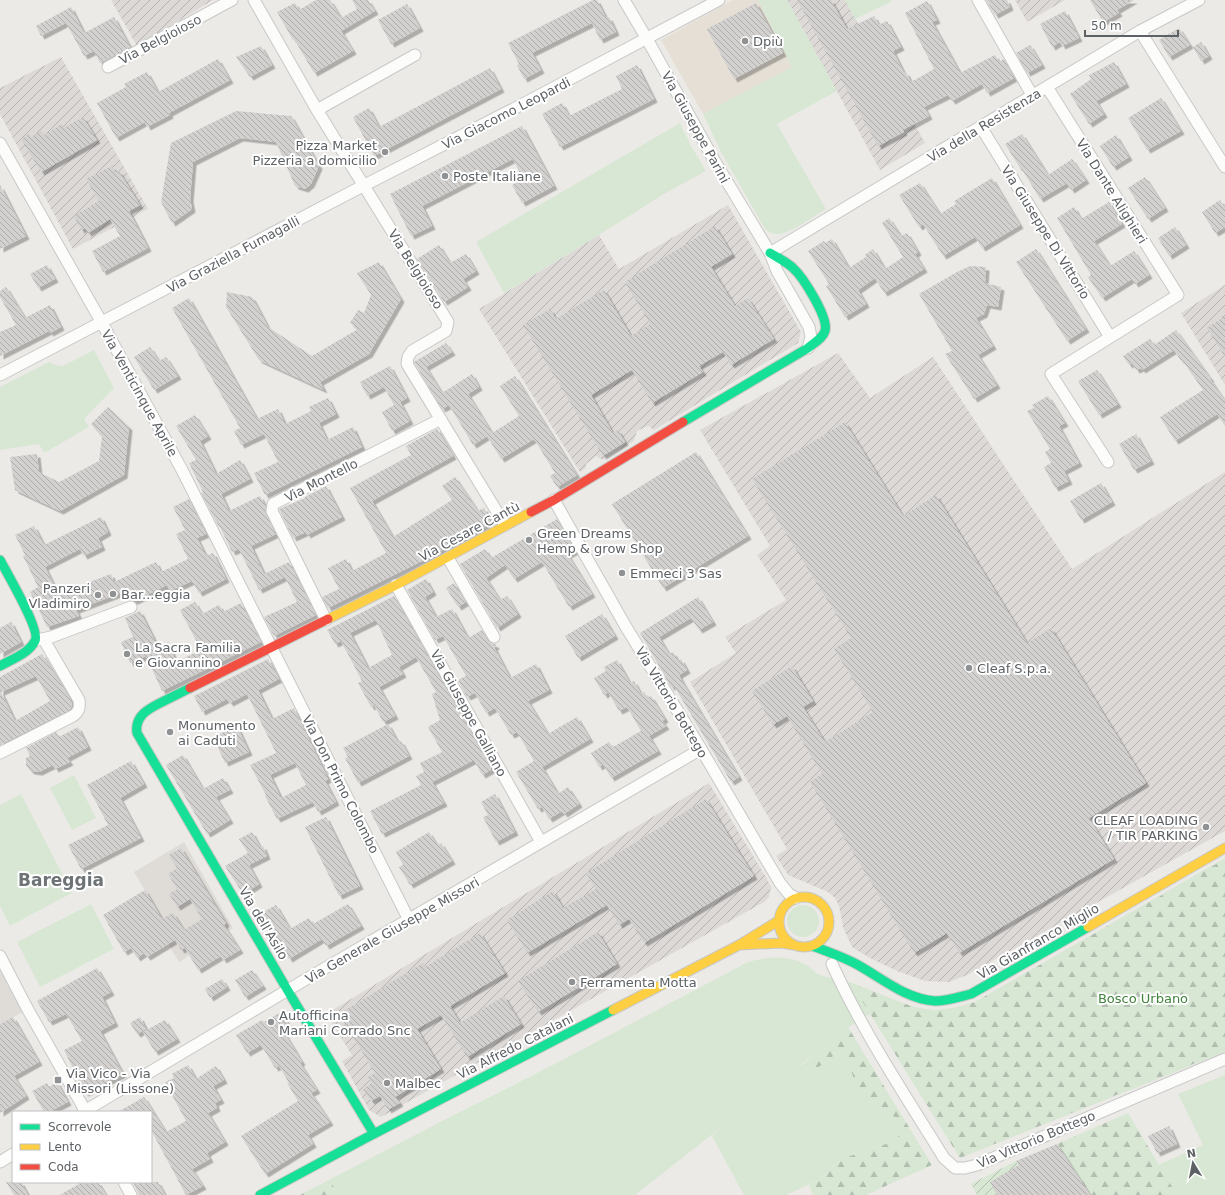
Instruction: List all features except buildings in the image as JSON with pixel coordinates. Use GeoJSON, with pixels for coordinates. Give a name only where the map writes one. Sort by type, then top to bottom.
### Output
{"type":"FeatureCollection","features":[{"type":"Feature","properties":{"kind":"street","name":"Via Belgioioso"},"geometry":{"type":"LineString","coordinates":[[108,67],[232,0]]}},
{"type":"Feature","properties":{"kind":"street","name":"Via Belgioioso"},"geometry":{"type":"LineString","coordinates":[[254,0],[317,110],[448,322],[446,331],[412,351],[408,357],[407,364],[505,525]]}},
{"type":"Feature","properties":{"kind":"street","name":"Via Giuseppe Parini"},"geometry":{"type":"LineString","coordinates":[[624,0],[714,160],[770,253],[777,271],[809,327],[812,337],[808,348]]}},
{"type":"Feature","properties":{"kind":"street","name":"Via Giacomo Leopardi"},"geometry":{"type":"LineString","coordinates":[[364,186],[719,0]]}},
{"type":"Feature","properties":{"kind":"street"},"geometry":{"type":"LineString","coordinates":[[978,0],[1032,96]]}},
{"type":"Feature","properties":{"kind":"street","name":"Via della Resistenza"},"geometry":{"type":"LineString","coordinates":[[770,253],[1140,31],[1198,0]]}},
{"type":"Feature","properties":{"kind":"street"},"geometry":{"type":"LineString","coordinates":[[1140,31],[1225,167]]}},
{"type":"Feature","properties":{"kind":"street"},"geometry":{"type":"LineString","coordinates":[[317,110],[415,56]]}},
{"type":"Feature","properties":{"kind":"street","name":"Via Dante Alighieri"},"geometry":{"type":"LineString","coordinates":[[1047,87],[1178,295],[1110,337]]}},
{"type":"Feature","properties":{"kind":"street","name":"Via Giuseppe Di Vittorio"},"geometry":{"type":"LineString","coordinates":[[981,127],[1110,337]]}},
{"type":"Feature","properties":{"kind":"street","name":"Via Venticinque Aprile"},"geometry":{"type":"LineString","coordinates":[[0,143],[102,323],[182,470],[272,647]]}},
{"type":"Feature","properties":{"kind":"street","name":"Via Graziella Fumagalli"},"geometry":{"type":"LineString","coordinates":[[0,375],[364,186]]}},
{"type":"Feature","properties":{"kind":"street","name":"Via Giuseppe Parini"},"geometry":{"type":"LineString","coordinates":[[770,253],[793,269],[805,284],[824,317],[827,326],[823,336],[808,348]]}},
{"type":"Feature","properties":{"kind":"street"},"geometry":{"type":"LineString","coordinates":[[1108,462],[1051,374],[1110,337]]}},
{"type":"Feature","properties":{"kind":"street","name":"Via Cesare Cantù"},"geometry":{"type":"LineString","coordinates":[[136,724],[139,718],[148,709],[448,558],[505,525],[554,500],[808,348]]}},
{"type":"Feature","properties":{"kind":"street","name":"Via Montello"},"geometry":{"type":"LineString","coordinates":[[326,620],[272,511],[273,504],[441,419]]}},
{"type":"Feature","properties":{"kind":"street","name":"Via Vittorio Bottego"},"geometry":{"type":"LineString","coordinates":[[554,500],[626,627],[701,749],[780,883],[788,894],[796,898]]}},
{"type":"Feature","properties":{"kind":"street"},"geometry":{"type":"LineString","coordinates":[[448,558],[494,637]]}},
{"type":"Feature","properties":{"kind":"street"},"geometry":{"type":"LineString","coordinates":[[0,560],[32,622],[36,634],[79,700],[80,706],[76,714],[0,753]]}},
{"type":"Feature","properties":{"kind":"street","name":"Via Giuseppe Galliano"},"geometry":{"type":"LineString","coordinates":[[396,584],[541,842]]}},
{"type":"Feature","properties":{"kind":"street"},"geometry":{"type":"LineString","coordinates":[[0,666],[29,650],[40,640],[131,607]]}},
{"type":"Feature","properties":{"kind":"street","name":"Via Don Primo Colombo"},"geometry":{"type":"LineString","coordinates":[[272,647],[409,920]]}},
{"type":"Feature","properties":{"kind":"street","name":"Via dell'Asilo"},"geometry":{"type":"LineString","coordinates":[[136,724],[137,733],[374,1134]]}},
{"type":"Feature","properties":{"kind":"street","name":"Via Generale Giuseppe Missori"},"geometry":{"type":"LineString","coordinates":[[87,1111],[288,990],[701,749]]}},
{"type":"Feature","properties":{"kind":"street","name":"Via Gianfranco Miglio"},"geometry":{"type":"LineString","coordinates":[[813,946],[856,964],[909,995],[935,1001],[961,998],[998,979],[1225,848]]}},
{"type":"Feature","properties":{"kind":"street"},"geometry":{"type":"LineString","coordinates":[[808,897],[815,899],[827,910],[830,917],[829,931],[822,941],[813,946],[799,947],[787,941],[783,936],[778,921],[783,908],[787,903],[796,898],[808,897]]}},
{"type":"Feature","properties":{"kind":"street","name":"Via Alfredo Catalani"},"geometry":{"type":"LineString","coordinates":[[260,1195],[374,1134],[740,945],[778,921]]}},
{"type":"Feature","properties":{"kind":"street","name":"Via Gianfranco Miglio"},"geometry":{"type":"LineString","coordinates":[[829,931],[835,943],[856,964]]}},
{"type":"Feature","properties":{"kind":"street","name":"Via Alfredo Catalani"},"geometry":{"type":"LineString","coordinates":[[740,945],[781,943],[794,945]]}},
{"type":"Feature","properties":{"kind":"street"},"geometry":{"type":"LineString","coordinates":[[0,956],[84,1111]]}},
{"type":"Feature","properties":{"kind":"street","name":"Via Vittorio Bottego"},"geometry":{"type":"LineString","coordinates":[[832,964],[884,1063],[944,1158],[955,1168],[965,1168],[977,1165],[1225,1058]]}},
{"type":"Feature","properties":{"kind":"street"},"geometry":{"type":"LineString","coordinates":[[0,1162],[12,1155]]}},
{"type":"Feature","properties":{"kind":"street"},"geometry":{"type":"LineString","coordinates":[[125,1183],[131,1195]]}},
{"type":"Feature","properties":{"kind":"shaded area"},"geometry":{"type":"Polygon","coordinates":[[[111,0],[213,0],[137,46],[111,0]]]}},
{"type":"Feature","properties":{"kind":"shaded area"},"geometry":{"type":"Polygon","coordinates":[[[733,0],[758,0],[792,67],[703,114],[661,40],[733,0]]]}},
{"type":"Feature","properties":{"kind":"shaded area"},"geometry":{"type":"Polygon","coordinates":[[[787,0],[845,0],[925,143],[880,170],[787,0]]]}},
{"type":"Feature","properties":{"kind":"shaded area"},"geometry":{"type":"Polygon","coordinates":[[[1015,0],[1065,0],[1027,22],[1015,0]]]}},
{"type":"Feature","properties":{"kind":"shaded area"},"geometry":{"type":"Polygon","coordinates":[[[61,57],[148,209],[73,249],[0,114],[0,88],[61,57]]]}},
{"type":"Feature","properties":{"kind":"shaded area"},"geometry":{"type":"Polygon","coordinates":[[[728,205],[801,332],[798,343],[654,430],[648,426],[637,431],[634,441],[603,460],[596,456],[586,464],[586,468],[580,472],[479,309],[599,235],[619,269],[728,205]]]}},
{"type":"Feature","properties":{"kind":"shaded area"},"geometry":{"type":"Polygon","coordinates":[[[1225,285],[1225,385],[1181,313],[1225,285]]]}},
{"type":"Feature","properties":{"kind":"shaded area","name":"Cleaf S.p.a."},"geometry":{"type":"Polygon","coordinates":[[[838,353],[870,398],[933,357],[1072,569],[1225,472],[1225,831],[967,975],[949,982],[925,981],[897,971],[868,957],[852,947],[843,927],[839,906],[835,898],[828,892],[788,875],[776,856],[787,849],[690,682],[736,653],[725,637],[786,600],[757,555],[770,546],[700,430],[838,353]]]}},
{"type":"Feature","properties":{"kind":"shaded area"},"geometry":{"type":"Polygon","coordinates":[[[709,783],[771,887],[769,897],[764,902],[381,1117],[369,1110],[342,1061],[352,1055],[326,1014],[709,783]]]}},
{"type":"Feature","properties":{"kind":"shaded area"},"geometry":{"type":"Polygon","coordinates":[[[184,842],[233,928],[179,962],[168,944],[175,940],[134,872],[184,842]]]}},
{"type":"Feature","properties":{"kind":"shaded area"},"geometry":{"type":"Polygon","coordinates":[[[0,967],[23,1012],[0,1024],[0,967]]]}},
{"type":"Feature","properties":{"kind":"green space"},"geometry":{"type":"Polygon","coordinates":[[[758,0],[787,0],[837,91],[777,124],[826,209],[788,232],[782,234],[774,234],[765,229],[721,152],[703,114],[792,67],[758,0]]]}},
{"type":"Feature","properties":{"kind":"green space"},"geometry":{"type":"Polygon","coordinates":[[[845,0],[890,0],[891,2],[855,19],[845,0]]]}},
{"type":"Feature","properties":{"kind":"green space"},"geometry":{"type":"Polygon","coordinates":[[[680,123],[690,144],[706,171],[664,194],[504,293],[476,242],[680,123]]]}},
{"type":"Feature","properties":{"kind":"green space"},"geometry":{"type":"Polygon","coordinates":[[[94,350],[114,388],[84,419],[89,427],[44,453],[39,444],[0,450],[0,387],[49,362],[55,365],[63,366],[94,350]]]}},
{"type":"Feature","properties":{"kind":"green space"},"geometry":{"type":"Polygon","coordinates":[[[74,775],[96,818],[72,830],[50,788],[74,775]]]}},
{"type":"Feature","properties":{"kind":"green space"},"geometry":{"type":"Polygon","coordinates":[[[21,794],[72,893],[10,926],[0,906],[0,805],[21,794]]]}},
{"type":"Feature","properties":{"kind":"green space","name":"Bosco Urbano"},"geometry":{"type":"Polygon","coordinates":[[[1225,858],[1225,1052],[960,1158],[870,1014],[849,1027],[798,1067],[826,1063],[836,1053],[844,1058],[851,1069],[854,1081],[870,1102],[896,1118],[903,1129],[895,1141],[865,1149],[840,1160],[821,1179],[786,1195],[744,1195],[712,1136],[723,1126],[635,1195],[300,1195],[549,1067],[748,962],[771,958],[792,959],[807,965],[819,975],[848,982],[912,1006],[933,1010],[954,1008],[975,1002],[1225,858]]]}},
{"type":"Feature","properties":{"kind":"green space"},"geometry":{"type":"Polygon","coordinates":[[[1225,859],[1225,1051],[960,1158],[851,983],[916,1008],[935,1010],[953,1008],[975,1002],[1225,859]]]}},
{"type":"Feature","properties":{"kind":"green space"},"geometry":{"type":"Polygon","coordinates":[[[91,904],[114,949],[40,987],[17,942],[91,904]]]}},
{"type":"Feature","properties":{"kind":"green space"},"geometry":{"type":"Polygon","coordinates":[[[800,905],[806,905],[816,912],[819,921],[818,927],[812,934],[806,937],[800,937],[790,930],[787,924],[787,918],[794,908],[800,905]]]}},
{"type":"Feature","properties":{"kind":"green space"},"geometry":{"type":"Polygon","coordinates":[[[848,1027],[932,1165],[866,1195],[813,1195],[809,1185],[821,1179],[840,1160],[865,1149],[895,1141],[903,1129],[896,1118],[870,1102],[859,1093],[851,1069],[844,1058],[836,1053],[826,1063],[812,1070],[798,1068],[848,1027]]]}},
{"type":"Feature","properties":{"kind":"green space"},"geometry":{"type":"Polygon","coordinates":[[[1225,1075],[1225,1195],[1177,1195],[1158,1165],[1203,1145],[1178,1094],[1225,1075]]]}},
{"type":"Feature","properties":{"kind":"green space"},"geometry":{"type":"Polygon","coordinates":[[[1128,1113],[1177,1195],[1091,1195],[1057,1144],[1128,1113]]]}},
{"type":"Feature","properties":{"kind":"green space"},"geometry":{"type":"Polygon","coordinates":[[[1016,1161],[1036,1195],[977,1195],[971,1184],[1016,1161]]]}},
{"type":"Feature","properties":{"kind":"green space"},"geometry":{"type":"Polygon","coordinates":[[[330,1180],[338,1195],[300,1195],[330,1180]]]}},
{"type":"Feature","properties":{"kind":"traffic: fast"},"geometry":{"type":"LineString","coordinates":[[683,422],[808,348],[824,334],[825,325],[823,317],[809,288],[793,268],[770,253]]}},
{"type":"Feature","properties":{"kind":"traffic: fast"},"geometry":{"type":"LineString","coordinates":[[0,560],[28,614],[36,635],[32,646],[19,656],[0,666]]}},
{"type":"Feature","properties":{"kind":"traffic: fast"},"geometry":{"type":"LineString","coordinates":[[190,688],[155,705],[145,712],[138,721],[137,733],[288,991],[374,1134]]}},
{"type":"Feature","properties":{"kind":"traffic: fast"},"geometry":{"type":"LineString","coordinates":[[813,946],[853,962],[904,992],[924,999],[940,1001],[971,994],[1088,927]]}},
{"type":"Feature","properties":{"kind":"traffic: fast"},"geometry":{"type":"LineString","coordinates":[[260,1195],[364,1139],[613,1010]]}},
{"type":"Feature","properties":{"kind":"traffic: slow"},"geometry":{"type":"LineString","coordinates":[[328,619],[396,585],[531,512]]}},
{"type":"Feature","properties":{"kind":"traffic: slow"},"geometry":{"type":"LineString","coordinates":[[1088,927],[1225,848]]}},
{"type":"Feature","properties":{"kind":"traffic: slow"},"geometry":{"type":"LineString","coordinates":[[799,897],[809,897],[822,904],[829,917],[829,922],[829,927],[822,940],[809,947],[799,947],[790,943],[783,936],[779,927],[779,917],[783,908],[790,901],[799,897]]}},
{"type":"Feature","properties":{"kind":"traffic: slow"},"geometry":{"type":"LineString","coordinates":[[613,1010],[739,945],[778,921]]}},
{"type":"Feature","properties":{"kind":"traffic: slow"},"geometry":{"type":"LineString","coordinates":[[740,945],[781,943],[794,945]]}},
{"type":"Feature","properties":{"kind":"traffic: jam"},"geometry":{"type":"LineString","coordinates":[[531,512],[554,500],[683,422]]}},
{"type":"Feature","properties":{"kind":"traffic: jam"},"geometry":{"type":"LineString","coordinates":[[190,688],[328,619]]}},
{"type":"Feature","properties":{"kind":"place","name":"Dpiù"},"geometry":{"type":"Point","coordinates":[745,41]}},
{"type":"Feature","properties":{"kind":"place","name":"Pizza Market Pizzeria a domicilio"},"geometry":{"type":"Point","coordinates":[385,152]}},
{"type":"Feature","properties":{"kind":"place","name":"Poste Italiane"},"geometry":{"type":"Point","coordinates":[445,176]}},
{"type":"Feature","properties":{"kind":"place","name":"Green Dreams Hemp & grow Shop"},"geometry":{"type":"Point","coordinates":[529,540]}},
{"type":"Feature","properties":{"kind":"place","name":"Emmeci 3 Sas"},"geometry":{"type":"Point","coordinates":[622,573]}},
{"type":"Feature","properties":{"kind":"place","name":"Bar...eggia"},"geometry":{"type":"Point","coordinates":[113,594]}},
{"type":"Feature","properties":{"kind":"place","name":"Panzeri Vladimiro"},"geometry":{"type":"Point","coordinates":[98,595]}},
{"type":"Feature","properties":{"kind":"place","name":"La Sacra Familia e Giovannino"},"geometry":{"type":"Point","coordinates":[127,654]}},
{"type":"Feature","properties":{"kind":"place","name":"Cleaf S.p.a."},"geometry":{"type":"Point","coordinates":[969,668]}},
{"type":"Feature","properties":{"kind":"place","name":"Monumento ai Caduti"},"geometry":{"type":"Point","coordinates":[170,732]}},
{"type":"Feature","properties":{"kind":"place","name":"CLEAF LOADING / TIR PARKING"},"geometry":{"type":"Point","coordinates":[1206,827]}},
{"type":"Feature","properties":{"kind":"place","name":"Ferramenta Motta"},"geometry":{"type":"Point","coordinates":[572,982]}},
{"type":"Feature","properties":{"kind":"place","name":"Autofficina Mariani Corrado Snc"},"geometry":{"type":"Point","coordinates":[271,1022]}},
{"type":"Feature","properties":{"kind":"place","name":"Via Vico - Via Missori (Lissone)"},"geometry":{"type":"Point","coordinates":[58,1080]}},
{"type":"Feature","properties":{"kind":"place","name":"Malbec"},"geometry":{"type":"Point","coordinates":[387,1083]}},
{"type":"Feature","properties":{"kind":"district","name":"Bareggia"},"geometry":{"type":"Point","coordinates":[61,880]}}]}
